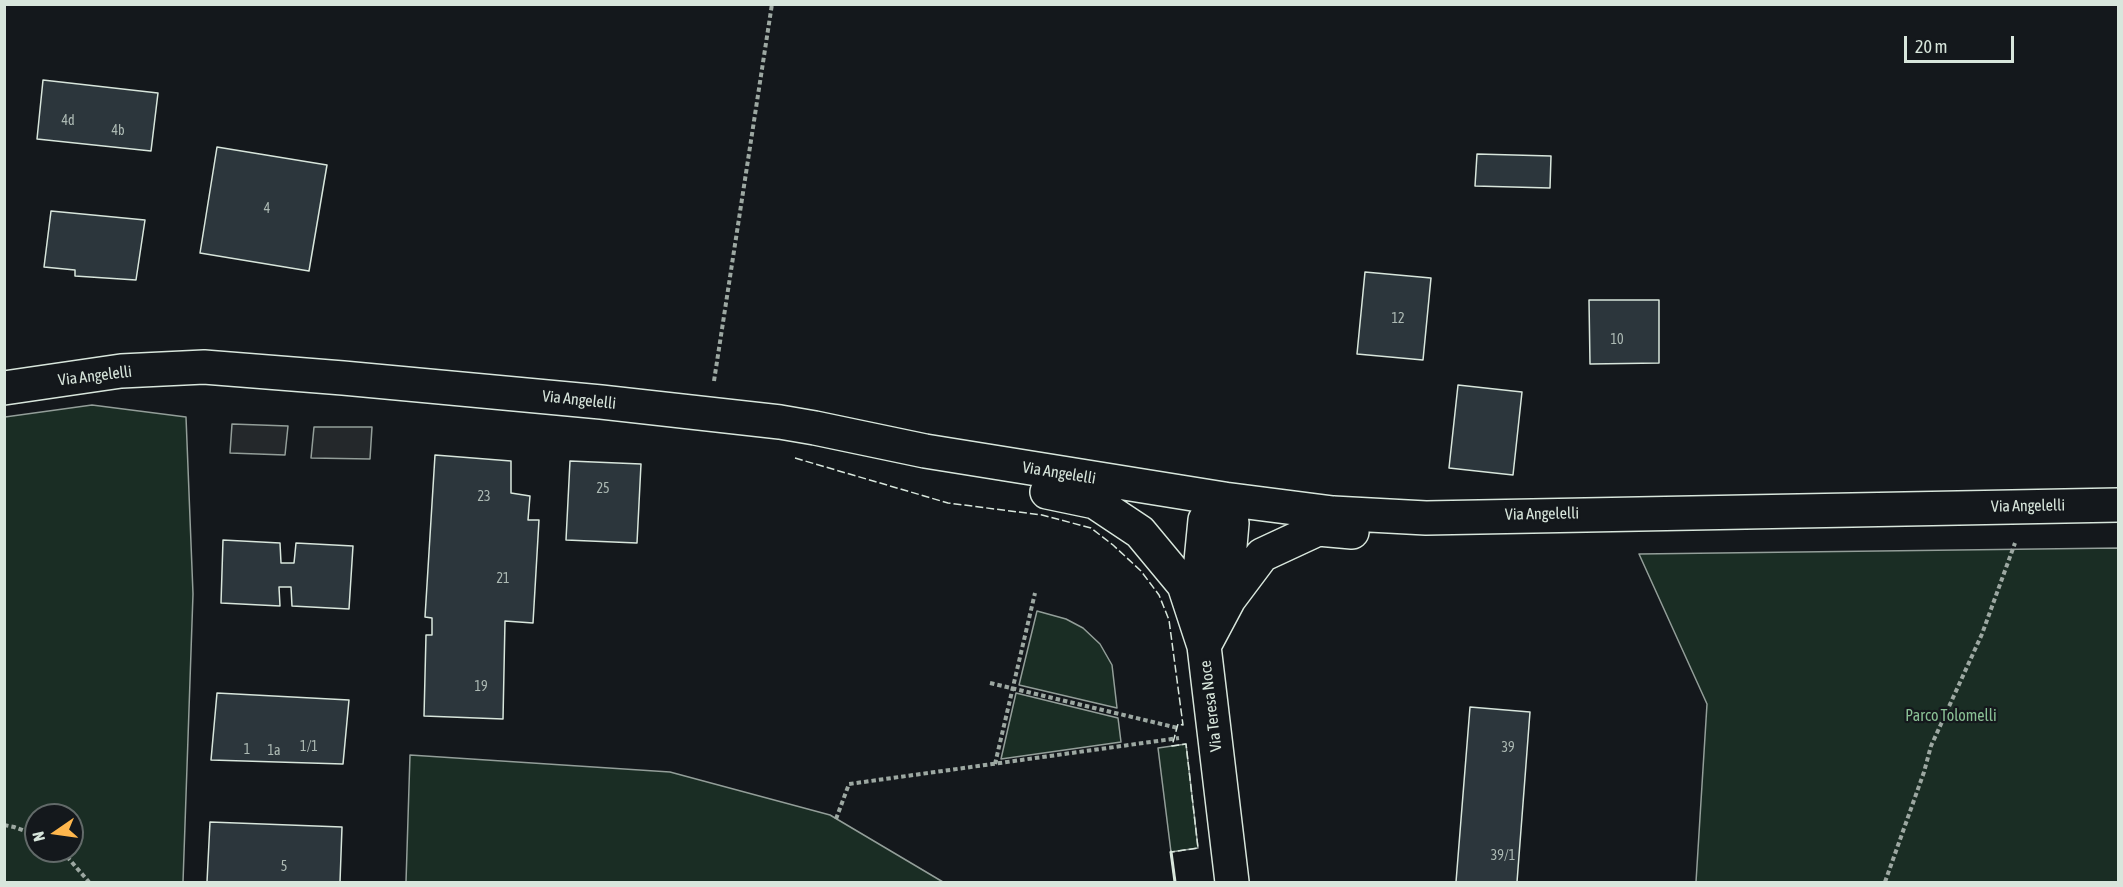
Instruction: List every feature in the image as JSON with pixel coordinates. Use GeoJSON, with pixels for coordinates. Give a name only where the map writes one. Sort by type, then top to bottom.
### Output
{"type":"FeatureCollection","features":[{"type":"Feature","properties":{"kind":"street","name":"Via Angelelli"},"geometry":{"type":"LineString","coordinates":[[4,388],[121,371],[204,367],[343,378],[710,414],[815,428],[925,451],[1224,499],[1333,513],[1426,518],[2118,505]]}},
{"type":"Feature","properties":{"kind":"street"},"geometry":{"type":"LineString","coordinates":[[815,428],[885,457],[958,479],[1023,487],[1095,502],[1140,532],[1206,610],[1220,583],[1230,546],[1232,524],[1224,499]]}},
{"type":"Feature","properties":{"kind":"street","name":"Via Teresa Noce"},"geometry":{"type":"LineString","coordinates":[[1232,882],[1204,645],[1206,610],[1229,599],[1262,555],[1318,529],[1365,533],[1438,534],[1492,526],[1509,515]]}},
{"type":"Feature","properties":{"kind":"path"},"geometry":{"type":"LineString","coordinates":[[710,414],[772,4]]}},
{"type":"Feature","properties":{"kind":"path"},"geometry":{"type":"LineString","coordinates":[[1886,882],[1931,746],[1982,634],[2018,534]]}},
{"type":"Feature","properties":{"kind":"path"},"geometry":{"type":"LineString","coordinates":[[995,764],[1035,593]]}},
{"type":"Feature","properties":{"kind":"path"},"geometry":{"type":"LineString","coordinates":[[990,683],[1177,727]]}},
{"type":"Feature","properties":{"kind":"path"},"geometry":{"type":"LineString","coordinates":[[836,819],[849,784],[1173,740]]}},
{"type":"Feature","properties":{"kind":"path"},"geometry":{"type":"LineString","coordinates":[[4,825],[24,830]]}},
{"type":"Feature","properties":{"kind":"path"},"geometry":{"type":"LineString","coordinates":[[72,863],[89,882]]}},
{"type":"Feature","properties":{"kind":"green space"},"geometry":{"type":"Polygon","coordinates":[[[92,405],[186,417],[193,594],[183,882],[5,882],[5,417],[92,405]]]}},
{"type":"Feature","properties":{"kind":"green space","name":"Parco Tolomelli"},"geometry":{"type":"Polygon","coordinates":[[[2118,548],[2118,882],[1696,882],[1707,704],[1639,554],[2118,548]]]}},
{"type":"Feature","properties":{"kind":"green space"},"geometry":{"type":"Polygon","coordinates":[[[1037,611],[1066,619],[1083,628],[1100,644],[1112,665],[1117,708],[1019,685],[1037,611]]]}},
{"type":"Feature","properties":{"kind":"green space"},"geometry":{"type":"Polygon","coordinates":[[[1016,693],[1118,718],[1121,742],[1001,759],[1016,693]]]}},
{"type":"Feature","properties":{"kind":"green space"},"geometry":{"type":"Polygon","coordinates":[[[1186,744],[1198,848],[1171,852],[1158,748],[1186,744]]]}},
{"type":"Feature","properties":{"kind":"green space"},"geometry":{"type":"Polygon","coordinates":[[[410,755],[670,772],[830,815],[943,882],[406,882],[410,755]]]}},
{"type":"Feature","properties":{"kind":"shaded area"},"geometry":{"type":"Polygon","coordinates":[[[232,424],[288,426],[285,455],[230,453],[232,424]]]}},
{"type":"Feature","properties":{"kind":"shaded area"},"geometry":{"type":"Polygon","coordinates":[[[314,427],[372,427],[370,459],[311,458],[314,427]]]}},
{"type":"Feature","properties":{"kind":"building"},"geometry":{"type":"Polygon","coordinates":[[[43,80],[158,93],[151,151],[37,139],[43,80]]]}},
{"type":"Feature","properties":{"kind":"building"},"geometry":{"type":"Polygon","coordinates":[[[217,147],[327,165],[309,271],[200,253],[217,147]]]}},
{"type":"Feature","properties":{"kind":"building"},"geometry":{"type":"Polygon","coordinates":[[[1477,154],[1551,156],[1550,188],[1475,186],[1477,154]]]}},
{"type":"Feature","properties":{"kind":"building"},"geometry":{"type":"Polygon","coordinates":[[[51,211],[145,220],[136,280],[75,276],[75,270],[44,267],[51,211]]]}},
{"type":"Feature","properties":{"kind":"building"},"geometry":{"type":"Polygon","coordinates":[[[1365,272],[1431,278],[1423,360],[1357,354],[1365,272]]]}},
{"type":"Feature","properties":{"kind":"building"},"geometry":{"type":"Polygon","coordinates":[[[1589,300],[1659,300],[1659,363],[1590,364],[1589,300]]]}},
{"type":"Feature","properties":{"kind":"building"},"geometry":{"type":"Polygon","coordinates":[[[1458,385],[1522,392],[1513,475],[1449,468],[1458,385]]]}},
{"type":"Feature","properties":{"kind":"building"},"geometry":{"type":"Polygon","coordinates":[[[435,455],[511,461],[511,493],[530,496],[528,520],[539,520],[533,623],[505,621],[503,719],[424,716],[426,635],[432,635],[432,618],[425,617],[435,455]]]}},
{"type":"Feature","properties":{"kind":"building"},"geometry":{"type":"Polygon","coordinates":[[[570,461],[641,464],[637,543],[566,540],[570,461]]]}},
{"type":"Feature","properties":{"kind":"building"},"geometry":{"type":"Polygon","coordinates":[[[223,540],[280,543],[281,563],[294,563],[296,543],[353,546],[349,609],[292,606],[291,587],[279,587],[280,606],[221,603],[223,540]]]}},
{"type":"Feature","properties":{"kind":"building"},"geometry":{"type":"Polygon","coordinates":[[[217,693],[349,700],[343,764],[211,760],[217,693]]]}},
{"type":"Feature","properties":{"kind":"building"},"geometry":{"type":"Polygon","coordinates":[[[1470,707],[1530,712],[1517,882],[1456,882],[1470,707]]]}},
{"type":"Feature","properties":{"kind":"building"},"geometry":{"type":"Polygon","coordinates":[[[210,822],[342,827],[340,882],[207,882],[210,822]]]}},
{"type":"Feature","properties":{"kind":"fence"},"geometry":{"type":"LineString","coordinates":[[795,458],[948,503],[1042,515],[1091,528],[1141,571],[1159,595],[1169,620],[1183,725],[1178,724],[1172,746],[1186,744],[1198,848],[1171,852]]}},
{"type":"Feature","properties":{"kind":"wall"},"geometry":{"type":"LineString","coordinates":[[1171,852],[1175,882]]}}]}
